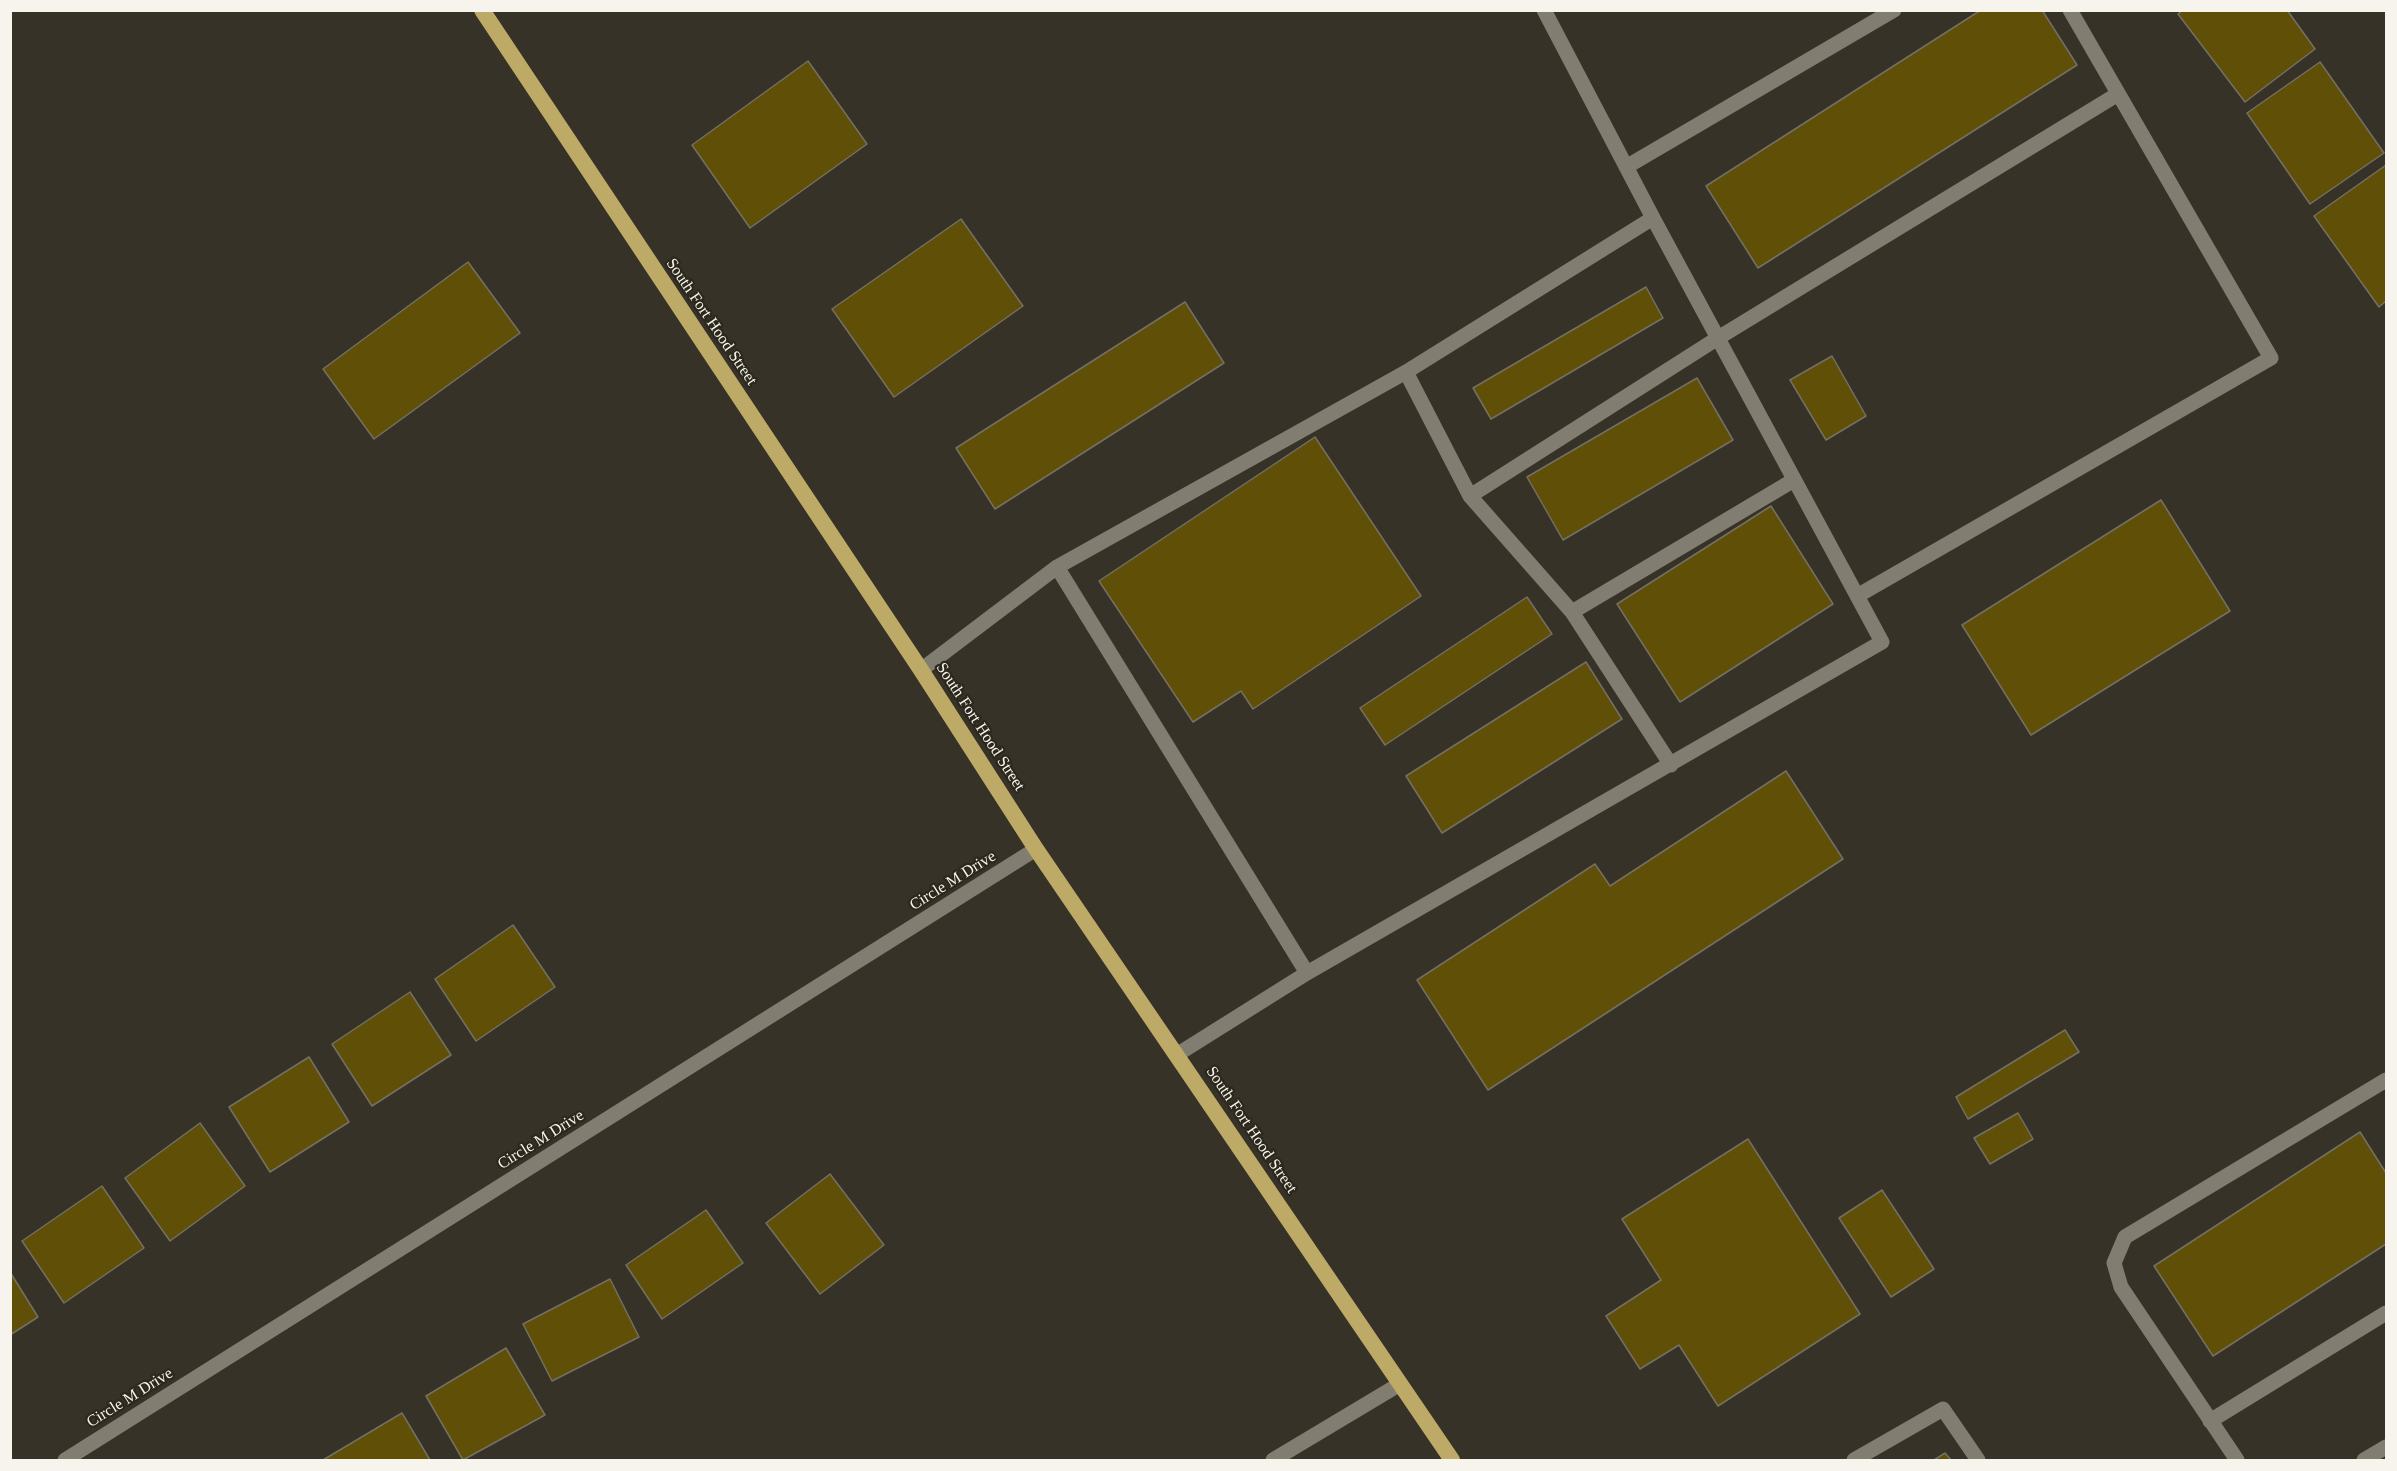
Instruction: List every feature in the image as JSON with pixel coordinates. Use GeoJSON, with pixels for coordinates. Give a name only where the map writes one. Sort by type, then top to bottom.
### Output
{"type":"FeatureCollection","features":[{"type":"Feature","properties":{"kind":"highway","name":"South Fort Hood Street"},"geometry":{"type":"LineString","coordinates":[[482,10],[921,670],[1036,849],[1178,1054],[1452,1461]]}},
{"type":"Feature","properties":{"kind":"street"},"geometry":{"type":"LineString","coordinates":[[1178,1054],[1307,973],[1882,642],[1653,218],[1544,10]]}},
{"type":"Feature","properties":{"kind":"street"},"geometry":{"type":"LineString","coordinates":[[1626,167],[1894,10]]}},
{"type":"Feature","properties":{"kind":"street"},"geometry":{"type":"LineString","coordinates":[[1857,596],[2271,358],[2070,10]]}},
{"type":"Feature","properties":{"kind":"street"},"geometry":{"type":"LineString","coordinates":[[1470,496],[1718,338],[2118,94]]}},
{"type":"Feature","properties":{"kind":"street"},"geometry":{"type":"LineString","coordinates":[[921,670],[1057,567],[1406,372],[1653,218]]}},
{"type":"Feature","properties":{"kind":"street"},"geometry":{"type":"LineString","coordinates":[[1406,372],[1470,496],[1572,612],[1671,765]]}},
{"type":"Feature","properties":{"kind":"street"},"geometry":{"type":"LineString","coordinates":[[1572,612],[1794,480]]}},
{"type":"Feature","properties":{"kind":"street"},"geometry":{"type":"LineString","coordinates":[[1057,567],[1307,973]]}},
{"type":"Feature","properties":{"kind":"street","name":"Circle M Drive"},"geometry":{"type":"LineString","coordinates":[[65,1461],[1036,849]]}},
{"type":"Feature","properties":{"kind":"street"},"geometry":{"type":"LineString","coordinates":[[2237,1461],[2121,1287],[2114,1263],[2125,1237],[2386,1080]]}},
{"type":"Feature","properties":{"kind":"street"},"geometry":{"type":"LineString","coordinates":[[2210,1421],[2386,1313]]}},
{"type":"Feature","properties":{"kind":"street"},"geometry":{"type":"LineString","coordinates":[[1273,1461],[1400,1384]]}},
{"type":"Feature","properties":{"kind":"street"},"geometry":{"type":"LineString","coordinates":[[1854,1461],[1943,1409],[1978,1461]]}},
{"type":"Feature","properties":{"kind":"street"},"geometry":{"type":"LineString","coordinates":[[2364,1461],[2386,1447]]}},
{"type":"Feature","properties":{"kind":"building"},"geometry":{"type":"Polygon","coordinates":[[[1981,10],[2042,10],[2077,65],[1758,268],[1706,186],[1981,10]]]}},
{"type":"Feature","properties":{"kind":"building"},"geometry":{"type":"Polygon","coordinates":[[[2183,10],[2287,10],[2315,49],[2245,102],[2178,14],[2183,10]]]}},
{"type":"Feature","properties":{"kind":"building"},"geometry":{"type":"Polygon","coordinates":[[[808,61],[867,144],[750,228],[692,145],[808,61]]]}},
{"type":"Feature","properties":{"kind":"building"},"geometry":{"type":"Polygon","coordinates":[[[2320,62],[2384,153],[2310,204],[2247,113],[2320,62]]]}},
{"type":"Feature","properties":{"kind":"building"},"geometry":{"type":"Polygon","coordinates":[[[2386,165],[2386,301],[2379,307],[2314,216],[2386,165]]]}},
{"type":"Feature","properties":{"kind":"building"},"geometry":{"type":"Polygon","coordinates":[[[961,219],[1023,306],[894,397],[832,309],[961,219]]]}},
{"type":"Feature","properties":{"kind":"building"},"geometry":{"type":"Polygon","coordinates":[[[468,262],[520,333],[374,439],[323,369],[468,262]]]}},
{"type":"Feature","properties":{"kind":"building"},"geometry":{"type":"Polygon","coordinates":[[[1646,287],[1663,318],[1491,419],[1473,388],[1646,287]]]}},
{"type":"Feature","properties":{"kind":"building"},"geometry":{"type":"Polygon","coordinates":[[[1185,302],[1224,363],[995,509],[956,448],[1185,302]]]}},
{"type":"Feature","properties":{"kind":"building"},"geometry":{"type":"Polygon","coordinates":[[[1832,356],[1866,416],[1826,440],[1790,380],[1832,356]]]}},
{"type":"Feature","properties":{"kind":"building"},"geometry":{"type":"Polygon","coordinates":[[[1697,378],[1733,440],[1563,540],[1527,477],[1697,378]]]}},
{"type":"Feature","properties":{"kind":"building"},"geometry":{"type":"Polygon","coordinates":[[[1315,437],[1421,596],[1253,709],[1241,691],[1193,722],[1099,581],[1315,437]]]}},
{"type":"Feature","properties":{"kind":"building"},"geometry":{"type":"Polygon","coordinates":[[[2161,500],[2230,611],[2031,735],[1962,625],[2161,500]]]}},
{"type":"Feature","properties":{"kind":"building"},"geometry":{"type":"Polygon","coordinates":[[[1771,506],[1833,604],[1680,702],[1617,604],[1771,506]]]}},
{"type":"Feature","properties":{"kind":"building"},"geometry":{"type":"Polygon","coordinates":[[[1527,597],[1552,634],[1385,745],[1360,708],[1527,597]]]}},
{"type":"Feature","properties":{"kind":"building"},"geometry":{"type":"Polygon","coordinates":[[[1586,662],[1622,719],[1442,833],[1406,776],[1586,662]]]}},
{"type":"Feature","properties":{"kind":"building"},"geometry":{"type":"Polygon","coordinates":[[[1786,771],[1843,859],[1488,1090],[1417,980],[1595,864],[1610,886],[1786,771]]]}},
{"type":"Feature","properties":{"kind":"building"},"geometry":{"type":"Polygon","coordinates":[[[513,925],[555,987],[476,1041],[435,979],[513,925]]]}},
{"type":"Feature","properties":{"kind":"building"},"geometry":{"type":"Polygon","coordinates":[[[410,992],[451,1055],[372,1106],[332,1044],[410,992]]]}},
{"type":"Feature","properties":{"kind":"building"},"geometry":{"type":"Polygon","coordinates":[[[2065,1030],[2079,1052],[1968,1119],[1956,1097],[2065,1030]]]}},
{"type":"Feature","properties":{"kind":"building"},"geometry":{"type":"Polygon","coordinates":[[[309,1057],[349,1122],[270,1172],[229,1107],[309,1057]]]}},
{"type":"Feature","properties":{"kind":"building"},"geometry":{"type":"Polygon","coordinates":[[[2018,1113],[2033,1139],[1990,1164],[1974,1138],[2018,1113]]]}},
{"type":"Feature","properties":{"kind":"building"},"geometry":{"type":"Polygon","coordinates":[[[200,1123],[245,1186],[170,1241],[125,1178],[200,1123]]]}},
{"type":"Feature","properties":{"kind":"building"},"geometry":{"type":"Polygon","coordinates":[[[2360,1132],[2386,1173],[2386,1244],[2213,1356],[2154,1266],[2360,1132]]]}},
{"type":"Feature","properties":{"kind":"building"},"geometry":{"type":"Polygon","coordinates":[[[1748,1139],[1860,1314],[1718,1406],[1679,1345],[1640,1369],[1606,1316],[1661,1280],[1622,1219],[1748,1139]]]}},
{"type":"Feature","properties":{"kind":"building"},"geometry":{"type":"Polygon","coordinates":[[[830,1174],[884,1245],[820,1294],[766,1223],[830,1174]]]}},
{"type":"Feature","properties":{"kind":"building"},"geometry":{"type":"Polygon","coordinates":[[[102,1186],[144,1248],[64,1303],[22,1241],[102,1186]]]}},
{"type":"Feature","properties":{"kind":"building"},"geometry":{"type":"Polygon","coordinates":[[[1882,1190],[1934,1269],[1891,1297],[1839,1218],[1882,1190]]]}},
{"type":"Feature","properties":{"kind":"building"},"geometry":{"type":"Polygon","coordinates":[[[706,1210],[743,1263],[662,1319],[626,1265],[706,1210]]]}},
{"type":"Feature","properties":{"kind":"building"},"geometry":{"type":"Polygon","coordinates":[[[10,1272],[38,1317],[10,1335],[10,1272]]]}},
{"type":"Feature","properties":{"kind":"building"},"geometry":{"type":"Polygon","coordinates":[[[610,1279],[639,1337],[552,1381],[523,1324],[610,1279]]]}},
{"type":"Feature","properties":{"kind":"building"},"geometry":{"type":"Polygon","coordinates":[[[506,1348],[545,1415],[463,1460],[426,1396],[506,1348]]]}},
{"type":"Feature","properties":{"kind":"building"},"geometry":{"type":"Polygon","coordinates":[[[402,1413],[430,1460],[323,1460],[402,1413]]]}},
{"type":"Feature","properties":{"kind":"building"},"geometry":{"type":"Polygon","coordinates":[[[1945,1453],[1951,1460],[1934,1460],[1945,1453]]]}}]}
